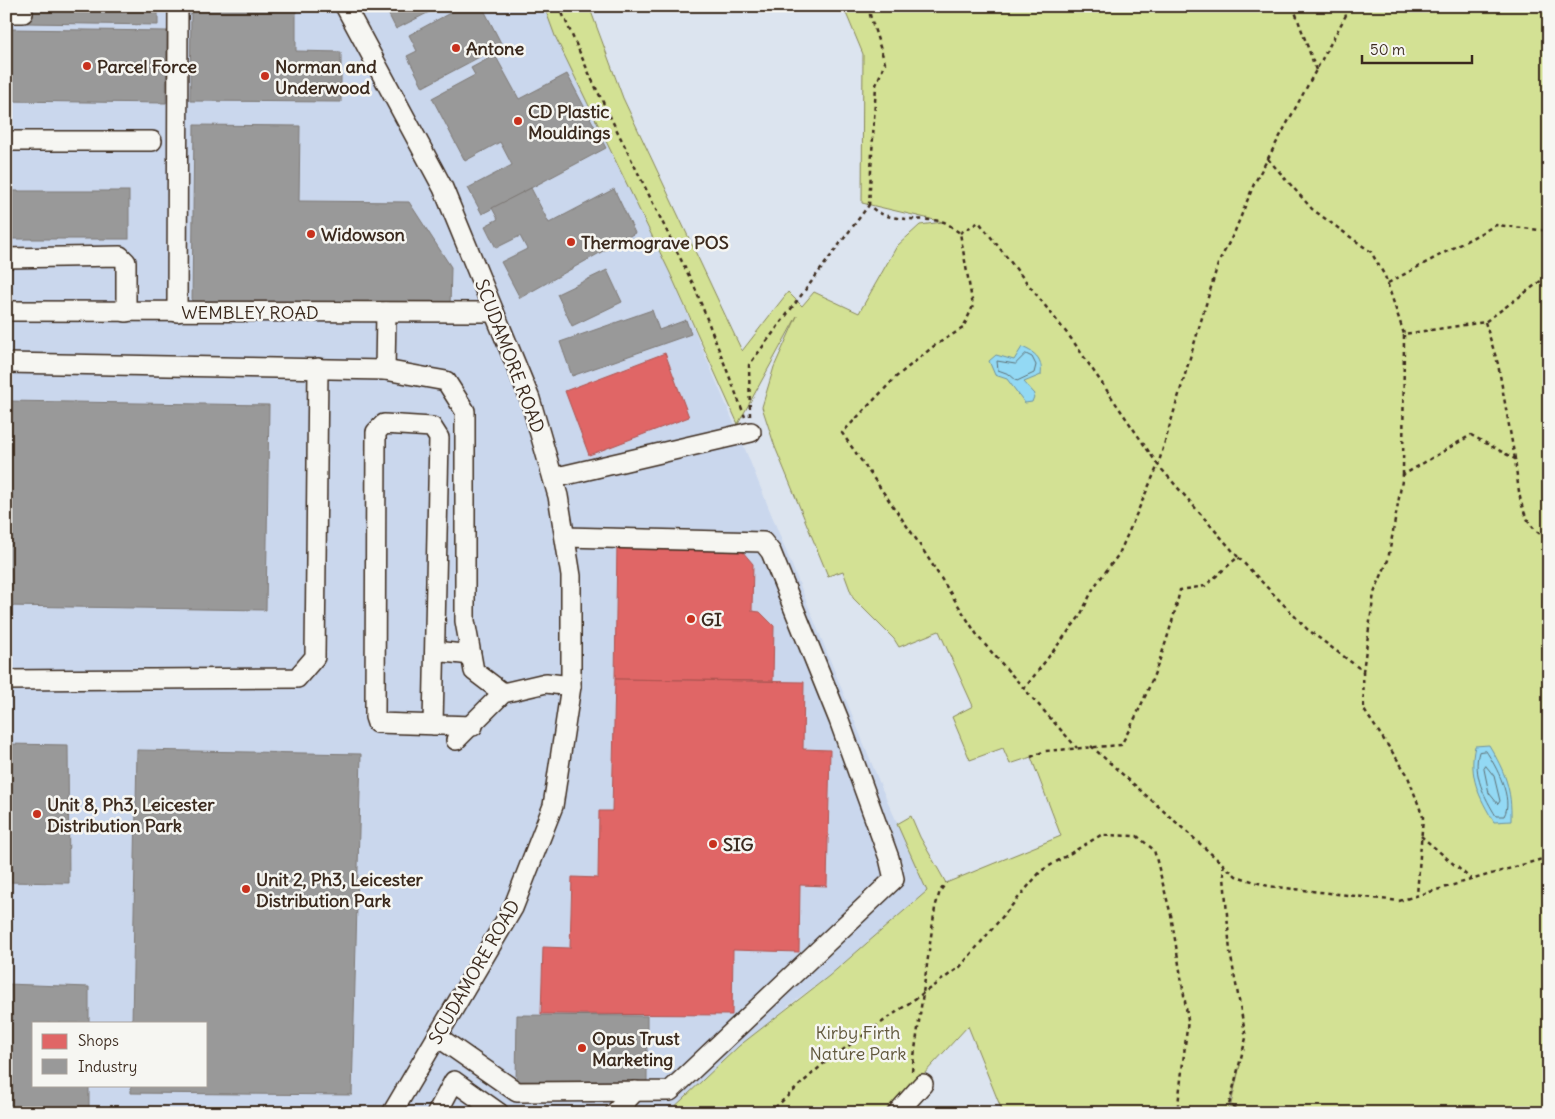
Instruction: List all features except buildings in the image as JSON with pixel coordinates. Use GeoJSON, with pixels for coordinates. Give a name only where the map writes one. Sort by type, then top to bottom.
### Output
{"type":"FeatureCollection","features":[{"type":"Feature","properties":{"kind":"street"},"geometry":{"type":"LineString","coordinates":[[176,312],[178,6]]}},
{"type":"Feature","properties":{"kind":"street","name":"SCUDAMORE ROAD"},"geometry":{"type":"LineString","coordinates":[[345,6],[443,188],[530,399],[553,478],[571,576],[571,686],[553,806],[513,908],[392,1113]]}},
{"type":"Feature","properties":{"kind":"street"},"geometry":{"type":"LineString","coordinates":[[6,141],[152,141]]}},
{"type":"Feature","properties":{"kind":"street"},"geometry":{"type":"LineString","coordinates":[[6,258],[120,256],[126,262],[126,312]]}},
{"type":"Feature","properties":{"kind":"street","name":"WEMBLEY ROAD"},"geometry":{"type":"LineString","coordinates":[[6,312],[494,312]]}},
{"type":"Feature","properties":{"kind":"street"},"geometry":{"type":"LineString","coordinates":[[385,370],[386,312]]}},
{"type":"Feature","properties":{"kind":"street"},"geometry":{"type":"LineString","coordinates":[[6,363],[385,370],[446,381],[465,411],[465,621],[471,655],[474,671],[503,693]]}},
{"type":"Feature","properties":{"kind":"street"},"geometry":{"type":"LineString","coordinates":[[6,680],[297,678],[315,657],[318,368]]}},
{"type":"Feature","properties":{"kind":"street"},"geometry":{"type":"LineString","coordinates":[[433,725],[439,438],[432,426],[384,424],[376,432],[375,717],[377,723],[433,725],[473,726]]}},
{"type":"Feature","properties":{"kind":"street"},"geometry":{"type":"LineString","coordinates":[[553,478],[751,432]]}},
{"type":"Feature","properties":{"kind":"street"},"geometry":{"type":"LineString","coordinates":[[438,1037],[517,1092],[670,1091],[894,879],[889,858],[839,720],[771,552],[763,542],[565,537]]}},
{"type":"Feature","properties":{"kind":"street"},"geometry":{"type":"LineString","coordinates":[[435,651],[471,655]]}},
{"type":"Feature","properties":{"kind":"street"},"geometry":{"type":"LineString","coordinates":[[456,740],[473,726],[503,693],[546,683],[571,686]]}},
{"type":"Feature","properties":{"kind":"street"},"geometry":{"type":"LineString","coordinates":[[438,1113],[454,1081],[499,1113]]}},
{"type":"Feature","properties":{"kind":"street"},"geometry":{"type":"LineString","coordinates":[[615,1113],[635,1091]]}},
{"type":"Feature","properties":{"kind":"street"},"geometry":{"type":"LineString","coordinates":[[897,1113],[918,1096]]}},
{"type":"Feature","properties":{"kind":"path"},"geometry":{"type":"LineString","coordinates":[[559,6],[592,80],[694,288],[751,432]]}},
{"type":"Feature","properties":{"kind":"path"},"geometry":{"type":"LineString","coordinates":[[751,432],[749,365],[869,205],[876,85],[885,63],[870,15],[871,6]]}},
{"type":"Feature","properties":{"kind":"path"},"geometry":{"type":"LineString","coordinates":[[1293,6],[1316,70]]}},
{"type":"Feature","properties":{"kind":"path"},"geometry":{"type":"LineString","coordinates":[[1024,689],[1080,616],[1094,587],[1119,554],[1158,466],[1218,264],[1268,159],[1351,6]]}},
{"type":"Feature","properties":{"kind":"path"},"geometry":{"type":"LineString","coordinates":[[1268,159],[1312,209],[1371,252],[1388,283],[1404,334],[1403,476],[1388,560],[1374,593],[1363,671],[1364,710],[1407,774],[1423,817],[1416,896]]}},
{"type":"Feature","properties":{"kind":"path"},"geometry":{"type":"LineString","coordinates":[[869,205],[876,212],[899,218],[945,222],[960,233],[973,306],[963,328],[934,346],[896,377],[842,433],[916,538],[979,638],[1077,748]]}},
{"type":"Feature","properties":{"kind":"path"},"geometry":{"type":"LineString","coordinates":[[960,233],[980,222],[1072,340],[1158,466],[1238,557],[1308,629],[1363,671]]}},
{"type":"Feature","properties":{"kind":"path"},"geometry":{"type":"LineString","coordinates":[[1388,283],[1496,225],[1549,231]]}},
{"type":"Feature","properties":{"kind":"path"},"geometry":{"type":"LineString","coordinates":[[1404,334],[1485,322],[1549,275]]}},
{"type":"Feature","properties":{"kind":"path"},"geometry":{"type":"LineString","coordinates":[[1485,322],[1498,364],[1523,513],[1539,535],[1549,539]]}},
{"type":"Feature","properties":{"kind":"path"},"geometry":{"type":"LineString","coordinates":[[1403,476],[1471,435],[1515,459]]}},
{"type":"Feature","properties":{"kind":"path"},"geometry":{"type":"LineString","coordinates":[[1031,757],[1045,751],[1121,745],[1141,709],[1172,626],[1180,590],[1205,586],[1238,557]]}},
{"type":"Feature","properties":{"kind":"path"},"geometry":{"type":"LineString","coordinates":[[1091,746],[1236,876],[1268,886],[1399,901],[1549,857]]}},
{"type":"Feature","properties":{"kind":"path"},"geometry":{"type":"LineString","coordinates":[[769,1113],[823,1064],[960,967],[1041,872],[1101,835],[1137,836],[1154,850],[1171,916],[1188,1020],[1177,1113]]}},
{"type":"Feature","properties":{"kind":"path"},"geometry":{"type":"LineString","coordinates":[[1421,836],[1471,880]]}},
{"type":"Feature","properties":{"kind":"path"},"geometry":{"type":"LineString","coordinates":[[1223,864],[1230,952],[1246,1038],[1227,1113]]}},
{"type":"Feature","properties":{"kind":"path"},"geometry":{"type":"LineString","coordinates":[[918,1096],[911,1081],[922,994],[935,908],[940,891],[946,883]]}},
{"type":"Feature","properties":{"kind":"path"},"geometry":{"type":"LineString","coordinates":[[1229,1105],[1245,1113]]}},
{"type":"Feature","properties":{"kind":"shaded area"},"geometry":{"type":"Polygon","coordinates":[[[6,6],[548,6],[639,209],[670,273],[745,449],[882,789],[928,891],[829,976],[793,1002],[668,1113],[6,1113],[6,6]]]}},
{"type":"Feature","properties":{"kind":"green space","name":"Kirby Firth Nature Park"},"geometry":{"type":"Polygon","coordinates":[[[544,6],[589,6],[623,98],[742,351],[788,292],[802,306],[814,292],[859,313],[897,246],[920,225],[943,222],[862,203],[863,54],[843,6],[1549,6],[1549,1113],[1229,1113],[1240,1065],[1227,1113],[1003,1113],[968,1026],[888,1113],[668,1113],[739,1046],[829,976],[927,891],[897,824],[911,816],[920,837],[946,883],[1061,836],[1031,757],[1010,764],[1003,748],[970,760],[952,717],[973,706],[939,631],[899,647],[894,639],[853,598],[843,571],[828,576],[775,447],[762,407],[774,367],[797,316],[738,424],[670,273],[555,36],[544,6]]]}},
{"type":"Feature","properties":{"kind":"water"},"geometry":{"type":"Polygon","coordinates":[[[1022,347],[1037,357],[1041,365],[1041,375],[1024,382],[1035,394],[1032,402],[1025,403],[1007,379],[995,375],[989,361],[996,355],[1014,360],[1022,347]]]}},
{"type":"Feature","properties":{"kind":"water"},"geometry":{"type":"Polygon","coordinates":[[[1489,745],[1509,790],[1511,821],[1494,822],[1476,786],[1473,767],[1475,746],[1489,745]]]}},
{"type":"Feature","properties":{"kind":"place","name":"Antone"},"geometry":{"type":"Point","coordinates":[456,48]}},
{"type":"Feature","properties":{"kind":"place","name":"Parcel Force"},"geometry":{"type":"Point","coordinates":[87,66]}},
{"type":"Feature","properties":{"kind":"place","name":"Norman and Underwood"},"geometry":{"type":"Point","coordinates":[265,76]}},
{"type":"Feature","properties":{"kind":"place","name":"CD Plastic Mouldings"},"geometry":{"type":"Point","coordinates":[518,121]}},
{"type":"Feature","properties":{"kind":"place","name":"Widowson"},"geometry":{"type":"Point","coordinates":[311,234]}},
{"type":"Feature","properties":{"kind":"place","name":"Thermograve POS"},"geometry":{"type":"Point","coordinates":[571,242]}},
{"type":"Feature","properties":{"kind":"place","name":"GI"},"geometry":{"type":"Point","coordinates":[691,619]}},
{"type":"Feature","properties":{"kind":"place","name":"Unit 8, Ph3, Leicester Distribution Park"},"geometry":{"type":"Point","coordinates":[37,814]}},
{"type":"Feature","properties":{"kind":"place","name":"SIG"},"geometry":{"type":"Point","coordinates":[713,844]}},
{"type":"Feature","properties":{"kind":"place","name":"Unit 2, Ph3, Leicester Distribution Park"},"geometry":{"type":"Point","coordinates":[246,889]}},
{"type":"Feature","properties":{"kind":"place","name":"Opus Trust Marketing"},"geometry":{"type":"Point","coordinates":[582,1048]}}]}
